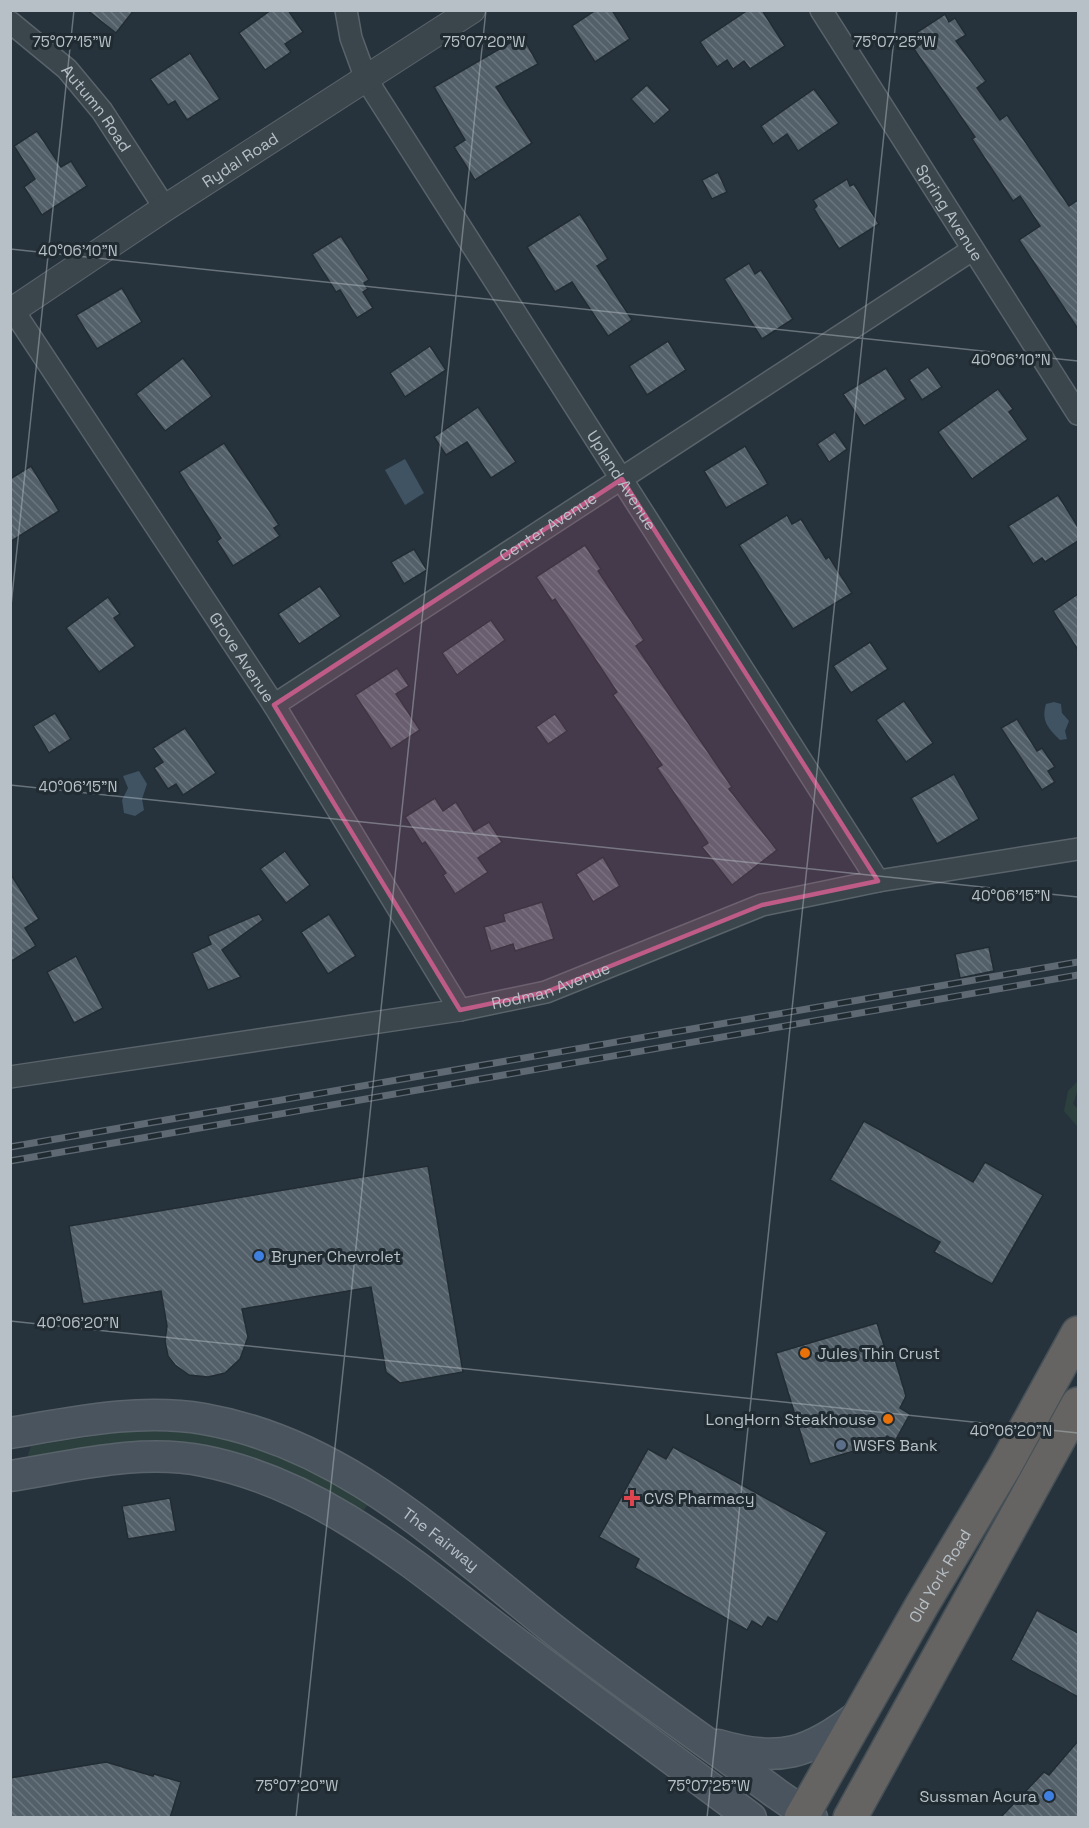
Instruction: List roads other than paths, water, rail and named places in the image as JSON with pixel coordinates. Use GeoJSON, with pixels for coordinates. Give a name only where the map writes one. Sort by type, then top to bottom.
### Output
{"type":"FeatureCollection","features":[{"type":"Feature","properties":{"kind":"highway","name":"Old York Road"},"geometry":{"type":"LineString","coordinates":[[806,1816],[859,1715],[1005,1466],[1078,1333]]}},
{"type":"Feature","properties":{"kind":"highway"},"geometry":{"type":"LineString","coordinates":[[850,1818],[1078,1404]]}},
{"type":"Feature","properties":{"kind":"main road","name":"The Fairway"},"geometry":{"type":"LineString","coordinates":[[10,1432],[125,1415],[165,1414],[241,1427],[332,1463],[421,1523],[554,1629],[806,1816]]}},
{"type":"Feature","properties":{"kind":"main road"},"geometry":{"type":"LineString","coordinates":[[10,1476],[134,1457],[174,1457],[212,1462],[276,1482],[339,1514],[431,1576],[523,1648],[751,1818]]}},
{"type":"Feature","properties":{"kind":"main road"},"geometry":{"type":"LineString","coordinates":[[692,1731],[715,1744],[735,1750],[754,1754],[772,1754],[807,1748],[826,1739],[859,1715]]}},
{"type":"Feature","properties":{"kind":"street","name":"Upland Avenue"},"geometry":{"type":"LineString","coordinates":[[346,10],[351,38],[366,79],[878,881]]}},
{"type":"Feature","properties":{"kind":"street","name":"Rydal Road"},"geometry":{"type":"LineString","coordinates":[[12,311],[165,208],[472,10]]}},
{"type":"Feature","properties":{"kind":"street","name":"Spring Avenue"},"geometry":{"type":"LineString","coordinates":[[821,10],[1078,414]]}},
{"type":"Feature","properties":{"kind":"street","name":"Autumn Road"},"geometry":{"type":"LineString","coordinates":[[10,22],[67,69],[102,111],[165,208]]}},
{"type":"Feature","properties":{"kind":"street","name":"Center Avenue"},"geometry":{"type":"LineString","coordinates":[[274,705],[972,250]]}},
{"type":"Feature","properties":{"kind":"street","name":"Grove Avenue"},"geometry":{"type":"LineString","coordinates":[[12,311],[274,705],[460,1010]]}},
{"type":"Feature","properties":{"kind":"street","name":"Rodman Avenue"},"geometry":{"type":"LineString","coordinates":[[10,1077],[460,1010],[546,992],[762,905],[878,881],[1078,849]]}},
{"type":"Feature","properties":{"kind":"water"},"geometry":{"type":"Polygon","coordinates":[[[405,459],[424,493],[405,505],[385,470],[405,459]]]}},
{"type":"Feature","properties":{"kind":"water"},"geometry":{"type":"Polygon","coordinates":[[[1054,702],[1061,704],[1062,713],[1069,721],[1065,731],[1067,739],[1060,740],[1045,720],[1046,704],[1054,702]]]}},
{"type":"Feature","properties":{"kind":"water"},"geometry":{"type":"Polygon","coordinates":[[[139,771],[147,784],[142,799],[144,810],[135,816],[124,813],[122,800],[128,788],[123,776],[139,771]]]}},
{"type":"Feature","properties":{"kind":"railway"},"geometry":{"type":"LineString","coordinates":[[10,1147],[1078,962]]}},
{"type":"Feature","properties":{"kind":"railway"},"geometry":{"type":"LineString","coordinates":[[10,1161],[1078,975]]}},
{"type":"Feature","properties":{"kind":"place","name":"Bryner Chevrolet"},"geometry":{"type":"Point","coordinates":[259,1256]}},
{"type":"Feature","properties":{"kind":"place","name":"Jules Thin Crust"},"geometry":{"type":"Point","coordinates":[805,1353]}},
{"type":"Feature","properties":{"kind":"place","name":"LongHorn Steakhouse"},"geometry":{"type":"Point","coordinates":[888,1419]}},
{"type":"Feature","properties":{"kind":"place","name":"WSFS Bank"},"geometry":{"type":"Point","coordinates":[841,1445]}},
{"type":"Feature","properties":{"kind":"place","name":"CVS Pharmacy"},"geometry":{"type":"Point","coordinates":[632,1498]}},
{"type":"Feature","properties":{"kind":"place","name":"Sussman Acura"},"geometry":{"type":"Point","coordinates":[1049,1796]}}]}
